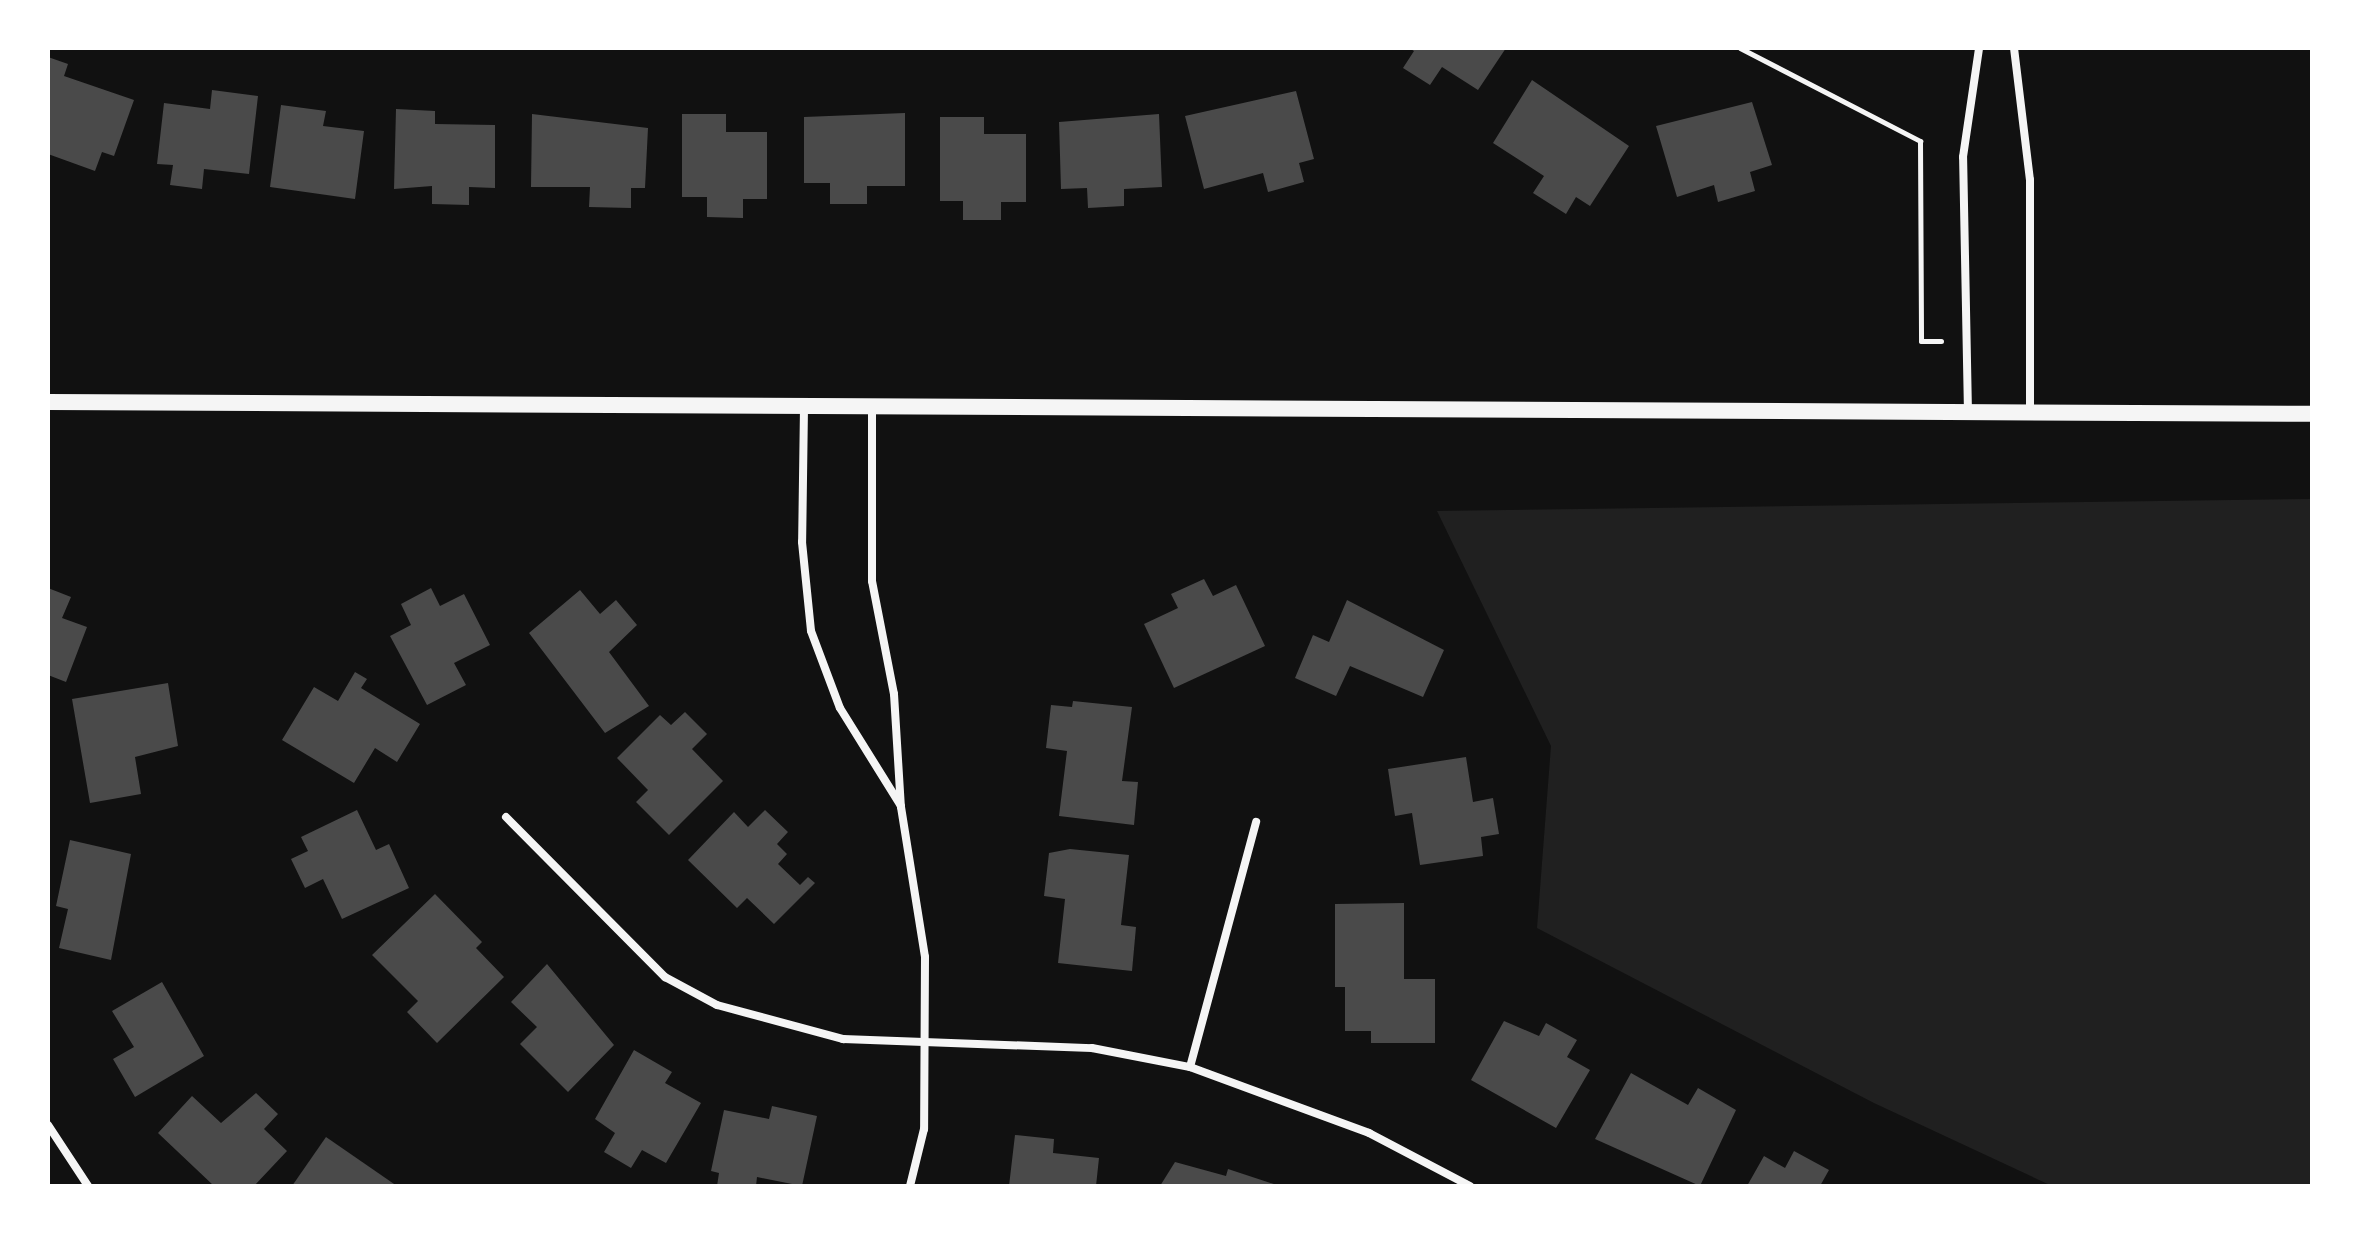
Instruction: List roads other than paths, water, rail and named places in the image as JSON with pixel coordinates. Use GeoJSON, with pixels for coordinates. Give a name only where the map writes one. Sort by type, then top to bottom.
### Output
{"type":"FeatureCollection","features":[{"type":"Feature","properties":{"kind":"main road"},"geometry":{"type":"LineString","coordinates":[[48,402],[2312,414]]}},
{"type":"Feature","properties":{"kind":"street"},"geometry":{"type":"LineString","coordinates":[[1968,413],[1963,157],[1979,48]]}},
{"type":"Feature","properties":{"kind":"street"},"geometry":{"type":"LineString","coordinates":[[2014,48],[2029,166],[2030,413]]}},
{"type":"Feature","properties":{"kind":"street"},"geometry":{"type":"LineString","coordinates":[[804,406],[802,542],[811,631],[840,708],[901,807]]}},
{"type":"Feature","properties":{"kind":"street"},"geometry":{"type":"LineString","coordinates":[[872,406],[872,581],[894,694],[901,807],[917,879],[928,1037],[924,1129],[910,1186]]}},
{"type":"Feature","properties":{"kind":"street"},"geometry":{"type":"LineString","coordinates":[[506,817],[665,977],[717,1005],[843,1039],[928,1037],[1092,1048],[1190,1067],[1369,1133],[1470,1186]]}},
{"type":"Feature","properties":{"kind":"street"},"geometry":{"type":"LineString","coordinates":[[1190,1067],[1256,822]]}},
{"type":"Feature","properties":{"kind":"street"},"geometry":{"type":"LineString","coordinates":[[48,1125],[88,1186]]}}]}
